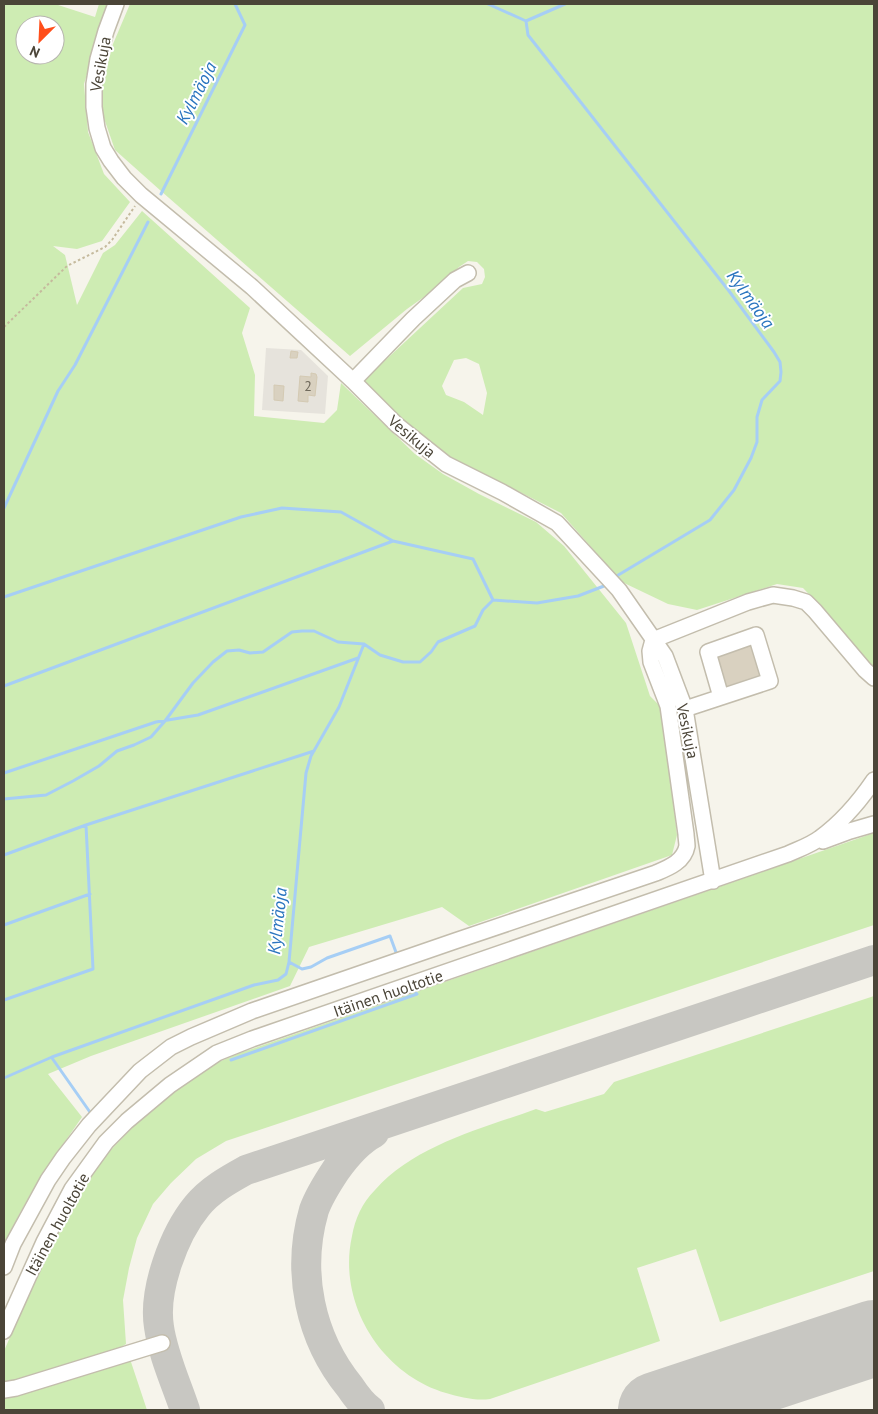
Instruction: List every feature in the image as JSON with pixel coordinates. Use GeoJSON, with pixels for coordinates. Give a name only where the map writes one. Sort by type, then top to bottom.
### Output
{"type":"FeatureCollection","features":[{"type":"Feature","properties":{"kind":"lane","name":"Vesikuja"},"geometry":{"type":"LineString","coordinates":[[116,4],[98,58],[94,84],[94,107],[97,128],[103,148],[111,161],[141,195],[252,287],[353,381],[396,425],[446,464],[502,492],[557,523],[618,590],[665,656],[686,709],[714,881]]}},
{"type":"Feature","properties":{"kind":"lane"},"geometry":{"type":"LineString","coordinates":[[353,381],[413,319],[455,280],[468,273]]}},
{"type":"Feature","properties":{"kind":"lane"},"geometry":{"type":"LineString","coordinates":[[4,1267],[13,1244],[48,1180],[63,1158],[89,1125],[140,1071],[171,1048],[190,1037],[252,1011],[455,940],[656,873],[674,865],[686,846],[686,834],[668,706],[651,662],[650,652],[653,640],[748,602],[773,595],[793,598],[806,602],[874,678]]}},
{"type":"Feature","properties":{"kind":"lane"},"geometry":{"type":"LineString","coordinates":[[686,709],[770,681],[756,635],[708,652],[721,697]]}},
{"type":"Feature","properties":{"kind":"lane","name":"Itäinen huoltotie"},"geometry":{"type":"LineString","coordinates":[[4,1331],[44,1242],[72,1189],[106,1142],[127,1121],[170,1085],[217,1053],[252,1039],[788,854],[819,839],[842,820],[857,804],[874,780]]}},
{"type":"Feature","properties":{"kind":"lane"},"geometry":{"type":"LineString","coordinates":[[788,854],[874,824]]}},
{"type":"Feature","properties":{"kind":"lane"},"geometry":{"type":"LineString","coordinates":[[4,1390],[16,1388],[162,1343]]}},
{"type":"Feature","properties":{"kind":"path"},"geometry":{"type":"LineString","coordinates":[[4,327],[67,266],[105,247],[112,240],[141,195]]}},
{"type":"Feature","properties":{"kind":"shaded area"},"geometry":{"type":"Polygon","coordinates":[[[266,348],[301,350],[328,376],[325,414],[262,410],[266,348]]]}},
{"type":"Feature","properties":{"kind":"green space"},"geometry":{"type":"Polygon","coordinates":[[[4,4],[55,4],[95,17],[99,4],[112,4],[103,21],[84,84],[88,132],[104,174],[130,202],[102,241],[77,249],[53,246],[65,255],[77,305],[103,253],[115,245],[142,211],[250,308],[242,333],[255,375],[254,416],[324,423],[337,410],[341,383],[415,454],[443,474],[536,522],[564,546],[626,623],[650,696],[663,709],[677,835],[672,855],[469,926],[442,907],[309,947],[290,986],[91,1056],[48,1074],[82,1117],[30,1196],[4,1246],[4,4]]]}},
{"type":"Feature","properties":{"kind":"green space"},"geometry":{"type":"Polygon","coordinates":[[[130,4],[874,4],[874,667],[845,643],[827,613],[803,588],[777,584],[697,610],[668,604],[622,582],[561,513],[431,447],[363,381],[463,288],[482,284],[485,277],[484,269],[477,262],[468,261],[459,267],[445,282],[407,309],[350,356],[115,150],[98,101],[113,44],[130,4]],[[466,358],[454,360],[442,386],[446,395],[464,402],[483,415],[487,393],[479,364],[466,358]]]}},
{"type":"Feature","properties":{"kind":"green space"},"geometry":{"type":"Polygon","coordinates":[[[874,833],[874,925],[226,1141],[196,1159],[153,1204],[137,1238],[123,1300],[126,1344],[116,1350],[7,1384],[4,1383],[4,1351],[53,1238],[101,1160],[134,1126],[177,1089],[216,1063],[240,1053],[874,833]]]}},
{"type":"Feature","properties":{"kind":"green space"},"geometry":{"type":"Polygon","coordinates":[[[874,996],[874,1271],[720,1322],[696,1249],[637,1268],[660,1341],[490,1399],[462,1397],[423,1384],[402,1370],[384,1353],[369,1332],[358,1310],[351,1286],[349,1261],[353,1230],[357,1217],[370,1195],[391,1174],[409,1161],[450,1140],[493,1124],[536,1109],[545,1112],[604,1094],[614,1082],[874,996]]]}},
{"type":"Feature","properties":{"kind":"green space"},"geometry":{"type":"Polygon","coordinates":[[[130,1359],[147,1410],[4,1410],[4,1396],[130,1359]]]}},
{"type":"Feature","properties":{"kind":"building"},"geometry":{"type":"Polygon","coordinates":[[[291,351],[298,352],[297,358],[290,358],[291,351]]]}},
{"type":"Feature","properties":{"kind":"building"},"geometry":{"type":"Polygon","coordinates":[[[311,373],[316,374],[317,377],[315,396],[308,395],[308,402],[298,401],[300,376],[311,377],[311,373]]]}},
{"type":"Feature","properties":{"kind":"building"},"geometry":{"type":"Polygon","coordinates":[[[274,385],[284,386],[283,401],[274,400],[274,385]]]}},
{"type":"Feature","properties":{"kind":"building"},"geometry":{"type":"Polygon","coordinates":[[[751,645],[761,676],[725,688],[714,657],[751,645]]]}},
{"type":"Feature","properties":{"kind":"waterway","name":"Kylmäoja"},"geometry":{"type":"LineString","coordinates":[[161,194],[245,25],[235,4]]}},
{"type":"Feature","properties":{"kind":"waterway","name":"Kylmäoja"},"geometry":{"type":"LineString","coordinates":[[488,4],[526,21],[565,4]]}},
{"type":"Feature","properties":{"kind":"waterway","name":"Kylmäoja"},"geometry":{"type":"LineString","coordinates":[[526,21],[528,35],[729,291],[780,362],[780,381],[762,400],[757,417],[757,442],[751,458],[734,490],[710,520],[615,577]]}},
{"type":"Feature","properties":{"kind":"waterway"},"geometry":{"type":"LineString","coordinates":[[4,508],[58,391],[75,365],[148,222]]}},
{"type":"Feature","properties":{"kind":"waterway"},"geometry":{"type":"LineString","coordinates":[[4,597],[241,517],[282,508],[341,512],[393,541]]}},
{"type":"Feature","properties":{"kind":"waterway"},"geometry":{"type":"LineString","coordinates":[[4,686],[393,541],[473,559],[493,600]]}},
{"type":"Feature","properties":{"kind":"waterway","name":"Kylmäoja"},"geometry":{"type":"LineString","coordinates":[[4,799],[46,795],[99,766],[117,751],[151,737],[193,683],[213,662],[227,651],[263,652],[292,632],[314,631],[338,642],[364,644],[380,655],[403,662],[420,662],[438,642],[475,626],[483,610],[493,600],[537,603],[578,596],[604,586]]}},
{"type":"Feature","properties":{"kind":"waterway","name":"Kylmäoja"},"geometry":{"type":"LineString","coordinates":[[4,1078],[52,1057],[254,985],[278,980],[286,974],[289,962],[306,773],[311,756],[339,707],[364,644]]}},
{"type":"Feature","properties":{"kind":"waterway"},"geometry":{"type":"LineString","coordinates":[[4,773],[156,722],[198,715],[358,658]]}},
{"type":"Feature","properties":{"kind":"waterway"},"geometry":{"type":"LineString","coordinates":[[4,1000],[93,969],[86,825],[314,751]]}},
{"type":"Feature","properties":{"kind":"waterway"},"geometry":{"type":"LineString","coordinates":[[4,855],[86,825]]}},
{"type":"Feature","properties":{"kind":"waterway"},"geometry":{"type":"LineString","coordinates":[[4,925],[90,894]]}},
{"type":"Feature","properties":{"kind":"waterway"},"geometry":{"type":"LineString","coordinates":[[289,962],[302,969],[311,967],[327,958],[390,936],[397,955]]}},
{"type":"Feature","properties":{"kind":"waterway"},"geometry":{"type":"LineString","coordinates":[[231,1060],[416,993]]}},
{"type":"Feature","properties":{"kind":"waterway"},"geometry":{"type":"LineString","coordinates":[[52,1058],[92,1115]]}},
{"type":"Feature","properties":{"kind":"taxiway"},"geometry":{"type":"LineString","coordinates":[[185,1410],[161,1337],[158,1312],[159,1296],[162,1280],[173,1247],[197,1206],[213,1190],[246,1170],[874,960]]}},
{"type":"Feature","properties":{"kind":"taxiway"},"geometry":{"type":"LineString","coordinates":[[370,1410],[355,1394],[336,1368],[316,1326],[310,1303],[306,1257],[314,1210],[321,1194],[348,1154],[374,1133]]}},
{"type":"Feature","properties":{"kind":"runway"},"geometry":{"type":"LineString","coordinates":[[656,1410],[874,1338]]}}]}
